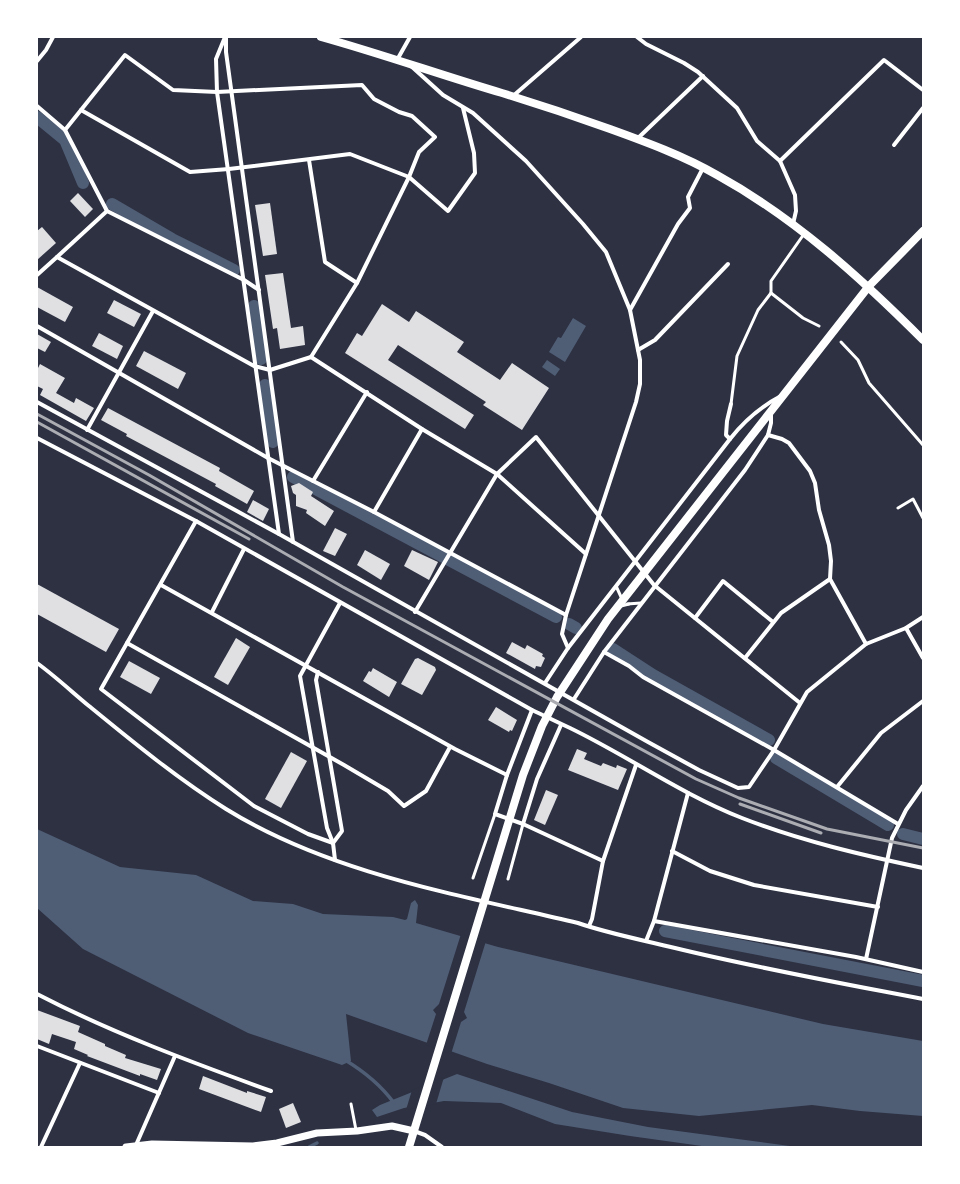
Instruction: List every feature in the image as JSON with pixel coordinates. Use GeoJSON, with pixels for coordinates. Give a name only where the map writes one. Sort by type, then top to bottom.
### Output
{"type":"FeatureCollection","features":[{"type":"Feature","properties":{"kind":"main road"},"geometry":{"type":"LineString","coordinates":[[321,37],[513,96],[637,139],[703,168],[756,199],[793,225],[869,286],[923,340]]}},
{"type":"Feature","properties":{"kind":"main road"},"geometry":{"type":"LineString","coordinates":[[409,1147],[523,775],[542,726],[557,697],[590,644],[770,412],[869,286],[923,231]]}},
{"type":"Feature","properties":{"kind":"street"},"geometry":{"type":"LineString","coordinates":[[37,60],[46,50],[53,37]]}},
{"type":"Feature","properties":{"kind":"street"},"geometry":{"type":"LineString","coordinates":[[225,37],[293,542]]}},
{"type":"Feature","properties":{"kind":"street"},"geometry":{"type":"LineString","coordinates":[[225,37],[216,59],[217,92],[244,280],[254,366],[279,534]]}},
{"type":"Feature","properties":{"kind":"street"},"geometry":{"type":"LineString","coordinates":[[397,60],[410,37]]}},
{"type":"Feature","properties":{"kind":"street"},"geometry":{"type":"LineString","coordinates":[[513,96],[581,37]]}},
{"type":"Feature","properties":{"kind":"street"},"geometry":{"type":"LineString","coordinates":[[637,37],[646,44],[684,63],[703,76],[737,108],[757,141],[780,161],[795,195],[796,211],[793,225]]}},
{"type":"Feature","properties":{"kind":"street"},"geometry":{"type":"LineString","coordinates":[[57,257],[254,366],[270,370],[311,357],[357,283],[409,177],[419,152],[435,137],[412,116],[399,112],[374,99],[362,85],[217,92],[173,90],[125,55],[65,130]]}},
{"type":"Feature","properties":{"kind":"street"},"geometry":{"type":"LineString","coordinates":[[780,161],[884,60],[923,90]]}},
{"type":"Feature","properties":{"kind":"street"},"geometry":{"type":"LineString","coordinates":[[408,64],[443,95],[473,113],[526,161],[596,240],[612,265],[630,310],[640,360],[640,384],[636,402],[566,615],[562,634],[568,648]]}},
{"type":"Feature","properties":{"kind":"street"},"geometry":{"type":"LineString","coordinates":[[637,139],[703,76]]}},
{"type":"Feature","properties":{"kind":"street"},"geometry":{"type":"LineString","coordinates":[[37,106],[65,130],[107,212],[244,280],[259,290]]}},
{"type":"Feature","properties":{"kind":"street"},"geometry":{"type":"LineString","coordinates":[[81,110],[190,172],[242,168],[350,154],[409,177],[448,211],[474,173],[474,153],[463,107]]}},
{"type":"Feature","properties":{"kind":"street"},"geometry":{"type":"LineString","coordinates":[[894,145],[923,108]]}},
{"type":"Feature","properties":{"kind":"street"},"geometry":{"type":"LineString","coordinates":[[309,160],[325,262],[357,283]]}},
{"type":"Feature","properties":{"kind":"street"},"geometry":{"type":"LineString","coordinates":[[630,310],[678,224],[690,208],[688,197],[703,168]]}},
{"type":"Feature","properties":{"kind":"street"},"geometry":{"type":"LineString","coordinates":[[37,275],[107,212]]}},
{"type":"Feature","properties":{"kind":"street"},"geometry":{"type":"LineString","coordinates":[[638,350],[655,340],[728,264]]}},
{"type":"Feature","properties":{"kind":"street"},"geometry":{"type":"LineString","coordinates":[[87,430],[153,310]]}},
{"type":"Feature","properties":{"kind":"street"},"geometry":{"type":"LineString","coordinates":[[37,326],[268,458],[374,512],[555,611],[566,615]]}},
{"type":"Feature","properties":{"kind":"street"},"geometry":{"type":"LineString","coordinates":[[311,357],[422,429],[497,474],[586,554]]}},
{"type":"Feature","properties":{"kind":"street"},"geometry":{"type":"LineString","coordinates":[[313,481],[367,392]]}},
{"type":"Feature","properties":{"kind":"street"},"geometry":{"type":"LineString","coordinates":[[545,683],[568,648],[730,439],[750,416],[765,404],[785,393]]}},
{"type":"Feature","properties":{"kind":"street"},"geometry":{"type":"LineString","coordinates":[[37,402],[279,534],[415,612],[574,699],[699,770],[738,788],[749,787],[774,750],[807,692],[866,644],[906,628],[923,617]]}},
{"type":"Feature","properties":{"kind":"street"},"geometry":{"type":"LineString","coordinates":[[730,439],[726,435],[726,429],[731,404]]}},
{"type":"Feature","properties":{"kind":"street"},"geometry":{"type":"LineString","coordinates":[[574,699],[604,652],[654,585],[745,470],[768,435],[771,423],[770,412]]}},
{"type":"Feature","properties":{"kind":"street"},"geometry":{"type":"LineString","coordinates":[[374,512],[422,429]]}},
{"type":"Feature","properties":{"kind":"street"},"geometry":{"type":"LineString","coordinates":[[768,435],[782,439],[789,443],[810,472],[815,483],[819,510],[829,546],[831,561],[830,579],[866,644]]}},
{"type":"Feature","properties":{"kind":"street"},"geometry":{"type":"LineString","coordinates":[[415,612],[497,474],[536,437],[599,517],[606,522],[654,585],[800,703]]}},
{"type":"Feature","properties":{"kind":"street"},"geometry":{"type":"LineString","coordinates":[[37,438],[196,521],[532,710],[569,728],[688,793],[741,818],[780,832],[840,850],[923,868]]}},
{"type":"Feature","properties":{"kind":"street"},"geometry":{"type":"LineString","coordinates":[[196,521],[161,585],[101,688],[254,806],[308,834],[333,843]]}},
{"type":"Feature","properties":{"kind":"street"},"geometry":{"type":"LineString","coordinates":[[212,612],[244,548]]}},
{"type":"Feature","properties":{"kind":"street"},"geometry":{"type":"LineString","coordinates":[[745,658],[781,613],[830,579]]}},
{"type":"Feature","properties":{"kind":"street"},"geometry":{"type":"LineString","coordinates":[[695,618],[723,581],[773,622]]}},
{"type":"Feature","properties":{"kind":"street"},"geometry":{"type":"LineString","coordinates":[[161,585],[212,612],[450,746],[507,775]]}},
{"type":"Feature","properties":{"kind":"street"},"geometry":{"type":"LineString","coordinates":[[335,860],[333,843],[327,828],[300,676],[340,603]]}},
{"type":"Feature","properties":{"kind":"street"},"geometry":{"type":"LineString","coordinates":[[906,628],[923,658]]}},
{"type":"Feature","properties":{"kind":"street"},"geometry":{"type":"LineString","coordinates":[[127,643],[388,791],[404,806],[426,791],[450,746]]}},
{"type":"Feature","properties":{"kind":"street"},"geometry":{"type":"LineString","coordinates":[[604,652],[629,666],[643,677],[774,750],[898,824]]}},
{"type":"Feature","properties":{"kind":"street"},"geometry":{"type":"LineString","coordinates":[[37,663],[140,748],[211,800],[262,830],[300,847],[393,879],[484,904],[589,926],[732,962],[923,999]]}},
{"type":"Feature","properties":{"kind":"street"},"geometry":{"type":"LineString","coordinates":[[318,672],[316,680],[342,831],[333,843]]}},
{"type":"Feature","properties":{"kind":"street"},"geometry":{"type":"LineString","coordinates":[[837,787],[881,733],[923,701]]}},
{"type":"Feature","properties":{"kind":"street"},"geometry":{"type":"LineString","coordinates":[[532,710],[507,775],[495,814],[523,824],[603,860]]}},
{"type":"Feature","properties":{"kind":"street"},"geometry":{"type":"LineString","coordinates":[[523,824],[537,779],[561,725]]}},
{"type":"Feature","properties":{"kind":"street"},"geometry":{"type":"LineString","coordinates":[[589,926],[592,919],[603,860],[636,765]]}},
{"type":"Feature","properties":{"kind":"street"},"geometry":{"type":"LineString","coordinates":[[866,959],[892,838],[898,824],[923,786]]}},
{"type":"Feature","properties":{"kind":"street"},"geometry":{"type":"LineString","coordinates":[[646,941],[654,921],[688,793]]}},
{"type":"Feature","properties":{"kind":"street"},"geometry":{"type":"LineString","coordinates":[[672,851],[710,871],[738,881],[878,907]]}},
{"type":"Feature","properties":{"kind":"street"},"geometry":{"type":"LineString","coordinates":[[654,921],[866,959],[923,972]]}},
{"type":"Feature","properties":{"kind":"street"},"geometry":{"type":"LineString","coordinates":[[37,994],[100,1025],[175,1056],[271,1091]]}},
{"type":"Feature","properties":{"kind":"street"},"geometry":{"type":"LineString","coordinates":[[37,1046],[159,1093]]}},
{"type":"Feature","properties":{"kind":"street"},"geometry":{"type":"LineString","coordinates":[[136,1145],[175,1056]]}},
{"type":"Feature","properties":{"kind":"street"},"geometry":{"type":"LineString","coordinates":[[40,1147],[80,1063]]}},
{"type":"Feature","properties":{"kind":"street"},"geometry":{"type":"LineString","coordinates":[[126,1147],[136,1145],[253,1146],[277,1142],[317,1132],[357,1132],[392,1126],[425,1135],[442,1147]]}},
{"type":"Feature","properties":{"kind":"lane"},"geometry":{"type":"LineString","coordinates":[[731,404],[738,356],[758,310],[771,293],[771,281],[804,234]]}},
{"type":"Feature","properties":{"kind":"lane"},"geometry":{"type":"LineString","coordinates":[[771,293],[803,318],[819,326]]}},
{"type":"Feature","properties":{"kind":"lane"},"geometry":{"type":"LineString","coordinates":[[841,342],[858,360],[869,383],[923,445]]}},
{"type":"Feature","properties":{"kind":"lane"},"geometry":{"type":"LineString","coordinates":[[898,508],[913,499],[923,518]]}},
{"type":"Feature","properties":{"kind":"lane"},"geometry":{"type":"LineString","coordinates":[[616,586],[622,600],[628,604]]}},
{"type":"Feature","properties":{"kind":"lane"},"geometry":{"type":"LineString","coordinates":[[561,686],[613,610],[617,607],[628,604],[641,603]]}},
{"type":"Feature","properties":{"kind":"lane"},"geometry":{"type":"LineString","coordinates":[[507,818],[529,753],[542,722]]}},
{"type":"Feature","properties":{"kind":"lane"},"geometry":{"type":"LineString","coordinates":[[473,878],[495,814]]}},
{"type":"Feature","properties":{"kind":"lane"},"geometry":{"type":"LineString","coordinates":[[508,879],[523,824]]}},
{"type":"Feature","properties":{"kind":"lane"},"geometry":{"type":"LineString","coordinates":[[350,1104],[357,1132]]}},
{"type":"Feature","properties":{"kind":"water"},"geometry":{"type":"Polygon","coordinates":[[[573,318],[586,326],[565,362],[549,352],[558,337],[561,338],[573,318]]]}},
{"type":"Feature","properties":{"kind":"water"},"geometry":{"type":"Polygon","coordinates":[[[547,360],[560,369],[555,376],[542,367],[547,360]]]}},
{"type":"Feature","properties":{"kind":"water"},"geometry":{"type":"Polygon","coordinates":[[[37,829],[120,867],[196,875],[253,901],[293,904],[323,914],[393,917],[405,920],[407,919],[411,903],[415,900],[418,905],[416,923],[498,947],[823,1024],[923,1041],[923,1116],[860,1111],[812,1105],[699,1116],[623,1108],[487,1064],[346,1014],[351,1061],[342,1065],[248,1033],[83,949],[37,908],[37,829]]]}},
{"type":"Feature","properties":{"kind":"water"},"geometry":{"type":"Polygon","coordinates":[[[457,1074],[572,1112],[648,1127],[797,1147],[709,1147],[630,1136],[555,1124],[501,1103],[444,1101],[404,1108],[377,1117],[372,1110],[380,1105],[457,1074]]]}},
{"type":"Feature","properties":{"kind":"pier"},"geometry":{"type":"Polygon","coordinates":[[[461,934],[486,941],[464,1012],[467,1018],[461,1022],[451,1054],[426,1045],[436,1014],[433,1010],[439,1004],[461,934]]]}},
{"type":"Feature","properties":{"kind":"pier"},"geometry":{"type":"Polygon","coordinates":[[[444,1077],[436,1104],[406,1110],[412,1090],[444,1077]]]}},
{"type":"Feature","properties":{"kind":"building"},"geometry":{"type":"Polygon","coordinates":[[[78,193],[93,209],[85,217],[70,201],[78,193]]]}},
{"type":"Feature","properties":{"kind":"building"},"geometry":{"type":"Polygon","coordinates":[[[270,203],[277,254],[263,256],[255,205],[270,203]]]}},
{"type":"Feature","properties":{"kind":"building"},"geometry":{"type":"Polygon","coordinates":[[[42,227],[56,243],[37,260],[37,231],[42,227]]]}},
{"type":"Feature","properties":{"kind":"building"},"geometry":{"type":"Polygon","coordinates":[[[283,273],[291,328],[303,326],[305,345],[280,349],[277,328],[273,329],[265,275],[283,273]]]}},
{"type":"Feature","properties":{"kind":"building"},"geometry":{"type":"Polygon","coordinates":[[[37,287],[73,307],[65,322],[37,307],[37,287]]]}},
{"type":"Feature","properties":{"kind":"building"},"geometry":{"type":"Polygon","coordinates":[[[114,300],[141,314],[134,327],[107,313],[114,300]]]}},
{"type":"Feature","properties":{"kind":"building"},"geometry":{"type":"Polygon","coordinates":[[[382,304],[409,322],[416,311],[464,342],[457,352],[500,380],[512,363],[549,388],[522,430],[483,405],[486,402],[398,345],[388,360],[474,415],[465,429],[345,353],[357,333],[362,336],[382,304]]]}},
{"type":"Feature","properties":{"kind":"building"},"geometry":{"type":"Polygon","coordinates":[[[99,333],[123,346],[117,359],[92,346],[99,333]]]}},
{"type":"Feature","properties":{"kind":"building"},"geometry":{"type":"Polygon","coordinates":[[[37,334],[51,342],[45,352],[37,348],[37,334]]]}},
{"type":"Feature","properties":{"kind":"building"},"geometry":{"type":"Polygon","coordinates":[[[144,351],[186,373],[178,389],[136,366],[144,351]]]}},
{"type":"Feature","properties":{"kind":"building"},"geometry":{"type":"Polygon","coordinates":[[[40,364],[65,378],[56,393],[74,403],[76,398],[94,408],[86,421],[40,395],[43,389],[37,386],[37,370],[40,364]]]}},
{"type":"Feature","properties":{"kind":"building"},"geometry":{"type":"Polygon","coordinates":[[[108,408],[220,468],[219,471],[254,491],[247,504],[215,486],[216,484],[126,436],[127,434],[101,420],[108,408]]]}},
{"type":"Feature","properties":{"kind":"building"},"geometry":{"type":"Polygon","coordinates":[[[299,483],[313,492],[311,496],[334,511],[325,526],[306,513],[307,510],[296,506],[296,495],[293,493],[291,486],[299,483]]]}},
{"type":"Feature","properties":{"kind":"building"},"geometry":{"type":"Polygon","coordinates":[[[253,500],[269,509],[263,521],[247,512],[253,500]]]}},
{"type":"Feature","properties":{"kind":"building"},"geometry":{"type":"Polygon","coordinates":[[[335,528],[347,534],[335,556],[323,551],[335,528]]]}},
{"type":"Feature","properties":{"kind":"building"},"geometry":{"type":"Polygon","coordinates":[[[365,550],[390,564],[381,580],[357,565],[365,550]]]}},
{"type":"Feature","properties":{"kind":"building"},"geometry":{"type":"Polygon","coordinates":[[[412,550],[438,562],[429,580],[404,566],[412,550]]]}},
{"type":"Feature","properties":{"kind":"building"},"geometry":{"type":"Polygon","coordinates":[[[37,584],[119,629],[106,652],[37,614],[37,584]]]}},
{"type":"Feature","properties":{"kind":"building"},"geometry":{"type":"Polygon","coordinates":[[[236,638],[250,647],[228,685],[214,677],[236,638]]]}},
{"type":"Feature","properties":{"kind":"building"},"geometry":{"type":"Polygon","coordinates":[[[512,642],[525,649],[527,645],[543,654],[542,656],[545,658],[541,667],[536,666],[535,669],[506,653],[512,642]]]}},
{"type":"Feature","properties":{"kind":"building"},"geometry":{"type":"Polygon","coordinates":[[[418,658],[435,667],[436,670],[422,695],[401,684],[415,659],[418,658]]]}},
{"type":"Feature","properties":{"kind":"building"},"geometry":{"type":"Polygon","coordinates":[[[129,661],[160,678],[151,694],[120,677],[129,661]]]}},
{"type":"Feature","properties":{"kind":"building"},"geometry":{"type":"Polygon","coordinates":[[[373,668],[397,682],[389,697],[363,681],[369,671],[371,672],[373,668]]]}},
{"type":"Feature","properties":{"kind":"building"},"geometry":{"type":"Polygon","coordinates":[[[496,707],[517,720],[512,731],[510,730],[509,732],[488,720],[496,707]]]}},
{"type":"Feature","properties":{"kind":"building"},"geometry":{"type":"Polygon","coordinates":[[[577,749],[587,753],[584,759],[601,766],[603,763],[616,768],[617,765],[627,769],[618,790],[568,770],[577,749]]]}},
{"type":"Feature","properties":{"kind":"building"},"geometry":{"type":"Polygon","coordinates":[[[291,752],[307,761],[281,808],[265,799],[291,752]]]}},
{"type":"Feature","properties":{"kind":"building"},"geometry":{"type":"Polygon","coordinates":[[[546,790],[558,795],[545,825],[534,820],[546,790]]]}},
{"type":"Feature","properties":{"kind":"building"},"geometry":{"type":"Polygon","coordinates":[[[37,1010],[80,1026],[78,1032],[126,1055],[125,1058],[161,1069],[157,1080],[140,1074],[140,1076],[87,1056],[88,1055],[74,1049],[76,1042],[52,1034],[49,1044],[37,1039],[37,1010]]]}},
{"type":"Feature","properties":{"kind":"building"},"geometry":{"type":"Polygon","coordinates":[[[203,1076],[247,1093],[247,1091],[266,1097],[261,1112],[199,1089],[203,1076]]]}},
{"type":"Feature","properties":{"kind":"building"},"geometry":{"type":"Polygon","coordinates":[[[293,1103],[301,1122],[286,1128],[279,1109],[293,1103]]]}},
{"type":"Feature","properties":{"kind":"waterway"},"geometry":{"type":"LineString","coordinates":[[37,117],[65,140],[83,183]]}},
{"type":"Feature","properties":{"kind":"waterway"},"geometry":{"type":"LineString","coordinates":[[112,204],[172,239],[234,270]]}},
{"type":"Feature","properties":{"kind":"waterway"},"geometry":{"type":"LineString","coordinates":[[254,306],[261,359]]}},
{"type":"Feature","properties":{"kind":"waterway"},"geometry":{"type":"LineString","coordinates":[[265,385],[273,442]]}},
{"type":"Feature","properties":{"kind":"waterway"},"geometry":{"type":"LineString","coordinates":[[293,477],[556,617]]}},
{"type":"Feature","properties":{"kind":"waterway"},"geometry":{"type":"LineString","coordinates":[[569,624],[576,628]]}},
{"type":"Feature","properties":{"kind":"waterway"},"geometry":{"type":"LineString","coordinates":[[613,649],[653,675],[769,740]]}},
{"type":"Feature","properties":{"kind":"waterway"},"geometry":{"type":"LineString","coordinates":[[776,758],[888,825]]}},
{"type":"Feature","properties":{"kind":"waterway"},"geometry":{"type":"LineString","coordinates":[[903,834],[923,839]]}},
{"type":"Feature","properties":{"kind":"waterway"},"geometry":{"type":"LineString","coordinates":[[665,931],[923,981]]}},
{"type":"Feature","properties":{"kind":"waterway"},"geometry":{"type":"LineString","coordinates":[[345,1060],[372,1079],[394,1103]]}},
{"type":"Feature","properties":{"kind":"waterway"},"geometry":{"type":"LineString","coordinates":[[309,1147],[317,1143]]}},
{"type":"Feature","properties":{"kind":"railway"},"geometry":{"type":"LineString","coordinates":[[37,414],[149,475],[343,587],[696,779],[739,798],[827,829],[923,848]]}},
{"type":"Feature","properties":{"kind":"railway"},"geometry":{"type":"LineString","coordinates":[[37,422],[249,539]]}},
{"type":"Feature","properties":{"kind":"railway"},"geometry":{"type":"LineString","coordinates":[[740,804],[821,833]]}}]}
